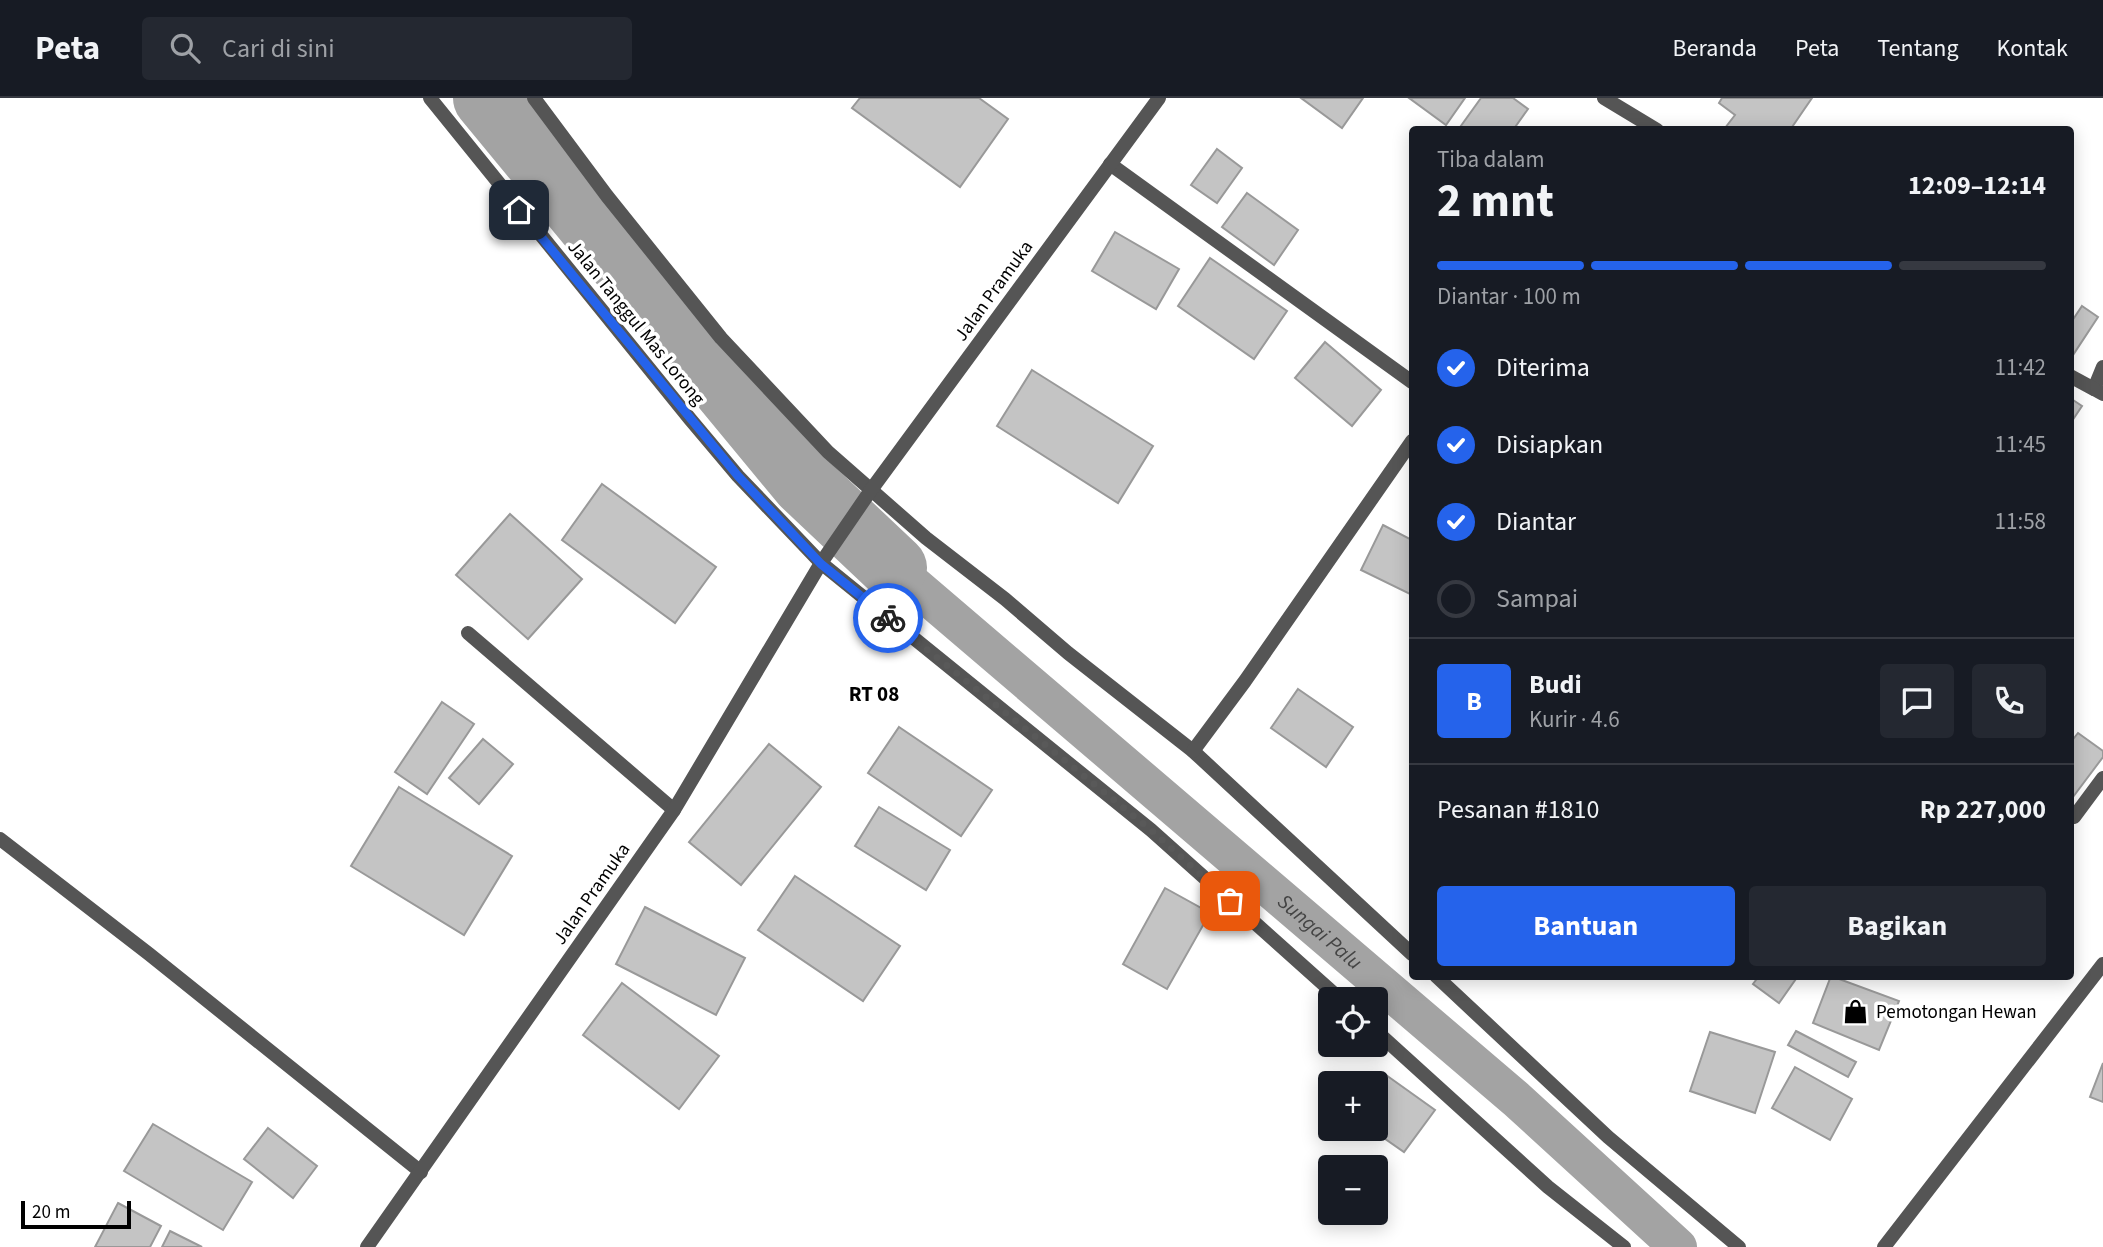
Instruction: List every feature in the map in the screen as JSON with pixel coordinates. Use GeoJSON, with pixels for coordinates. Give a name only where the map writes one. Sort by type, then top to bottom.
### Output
{"type":"FeatureCollection","features":[{"type":"Feature","properties":{"kind":"street","name":"Jalan Tanggul Mas Lorong"},"geometry":{"type":"LineString","coordinates":[[430,98],[690,419],[738,476],[821,564],[1151,830],[1327,987]]}},
{"type":"Feature","properties":{"kind":"street"},"geometry":{"type":"LineString","coordinates":[[534,98],[607,196],[722,338],[828,452],[871,491],[1068,653],[1194,751],[1409,951]]}},
{"type":"Feature","properties":{"kind":"street","name":"Jalan Pramuka"},"geometry":{"type":"LineString","coordinates":[[367,1247],[674,810],[830,550],[1159,98]]}},
{"type":"Feature","properties":{"kind":"street"},"geometry":{"type":"LineString","coordinates":[[1604,98],[1646,126]]}},
{"type":"Feature","properties":{"kind":"street"},"geometry":{"type":"LineString","coordinates":[[1110,164],[1409,380]]}},
{"type":"Feature","properties":{"kind":"street"},"geometry":{"type":"LineString","coordinates":[[2074,378],[2099,392],[2103,367]]}},
{"type":"Feature","properties":{"kind":"street"},"geometry":{"type":"LineString","coordinates":[[1194,751],[1409,445]]}},
{"type":"Feature","properties":{"kind":"street"},"geometry":{"type":"LineString","coordinates":[[468,633],[674,810]]}},
{"type":"Feature","properties":{"kind":"street"},"geometry":{"type":"LineString","coordinates":[[2074,817],[2103,778]]}},
{"type":"Feature","properties":{"kind":"street"},"geometry":{"type":"LineString","coordinates":[[0,839],[149,954],[421,1172]]}},
{"type":"Feature","properties":{"kind":"street"},"geometry":{"type":"LineString","coordinates":[[1884,1247],[2103,964]]}},
{"type":"Feature","properties":{"kind":"street"},"geometry":{"type":"LineString","coordinates":[[1440,980],[1608,1137],[1739,1247]]}},
{"type":"Feature","properties":{"kind":"street"},"geometry":{"type":"LineString","coordinates":[[1388,1042],[1548,1187],[1624,1247]]}},
{"type":"Feature","properties":{"kind":"building"},"geometry":{"type":"Polygon","coordinates":[[[860,98],[979,98],[1008,119],[960,187],[852,108],[860,98]]]}},
{"type":"Feature","properties":{"kind":"building"},"geometry":{"type":"Polygon","coordinates":[[[1301,98],[1363,98],[1342,128],[1301,98]]]}},
{"type":"Feature","properties":{"kind":"building"},"geometry":{"type":"Polygon","coordinates":[[[1409,98],[1465,98],[1446,125],[1409,98]]]}},
{"type":"Feature","properties":{"kind":"building"},"geometry":{"type":"Polygon","coordinates":[[[1481,98],[1513,98],[1528,109],[1516,126],[1461,126],[1481,98]]]}},
{"type":"Feature","properties":{"kind":"building"},"geometry":{"type":"Polygon","coordinates":[[[1722,98],[1812,98],[1793,126],[1727,126],[1735,115],[1719,103],[1722,98]]]}},
{"type":"Feature","properties":{"kind":"building"},"geometry":{"type":"Polygon","coordinates":[[[1217,149],[1242,168],[1217,203],[1191,185],[1217,149]]]}},
{"type":"Feature","properties":{"kind":"building"},"geometry":{"type":"Polygon","coordinates":[[[1247,193],[1298,230],[1274,265],[1222,227],[1247,193]]]}},
{"type":"Feature","properties":{"kind":"building"},"geometry":{"type":"Polygon","coordinates":[[[1115,232],[1179,269],[1156,309],[1092,271],[1115,232]]]}},
{"type":"Feature","properties":{"kind":"building"},"geometry":{"type":"Polygon","coordinates":[[[1210,258],[1287,311],[1254,359],[1178,306],[1210,258]]]}},
{"type":"Feature","properties":{"kind":"building"},"geometry":{"type":"Polygon","coordinates":[[[2082,306],[2098,317],[2074,353],[2074,318],[2082,306]]]}},
{"type":"Feature","properties":{"kind":"building"},"geometry":{"type":"Polygon","coordinates":[[[1325,342],[1381,390],[1352,426],[1295,378],[1325,342]]]}},
{"type":"Feature","properties":{"kind":"building"},"geometry":{"type":"Polygon","coordinates":[[[1032,370],[1153,446],[1118,503],[997,426],[1032,370]]]}},
{"type":"Feature","properties":{"kind":"building"},"geometry":{"type":"Polygon","coordinates":[[[2074,401],[2082,406],[2074,418],[2074,401]]]}},
{"type":"Feature","properties":{"kind":"building"},"geometry":{"type":"Polygon","coordinates":[[[602,484],[716,567],[675,623],[562,540],[602,484]]]}},
{"type":"Feature","properties":{"kind":"building"},"geometry":{"type":"Polygon","coordinates":[[[510,514],[582,579],[528,639],[456,575],[510,514]]]}},
{"type":"Feature","properties":{"kind":"building"},"geometry":{"type":"Polygon","coordinates":[[[1383,525],[1409,538],[1409,594],[1361,570],[1383,525]]]}},
{"type":"Feature","properties":{"kind":"building"},"geometry":{"type":"Polygon","coordinates":[[[1298,689],[1353,727],[1326,767],[1271,728],[1298,689]]]}},
{"type":"Feature","properties":{"kind":"building"},"geometry":{"type":"Polygon","coordinates":[[[442,702],[474,724],[427,794],[395,772],[442,702]]]}},
{"type":"Feature","properties":{"kind":"building"},"geometry":{"type":"Polygon","coordinates":[[[899,727],[992,790],[961,836],[868,773],[899,727]]]}},
{"type":"Feature","properties":{"kind":"building"},"geometry":{"type":"Polygon","coordinates":[[[2078,733],[2103,751],[2103,757],[2074,796],[2074,738],[2078,733]]]}},
{"type":"Feature","properties":{"kind":"building"},"geometry":{"type":"Polygon","coordinates":[[[483,739],[513,764],[479,804],[449,778],[483,739]]]}},
{"type":"Feature","properties":{"kind":"building"},"geometry":{"type":"Polygon","coordinates":[[[769,744],[821,787],[741,885],[689,842],[769,744]]]}},
{"type":"Feature","properties":{"kind":"building"},"geometry":{"type":"Polygon","coordinates":[[[399,787],[512,856],[464,935],[351,866],[399,787]]]}},
{"type":"Feature","properties":{"kind":"building"},"geometry":{"type":"Polygon","coordinates":[[[879,807],[950,850],[926,890],[855,846],[879,807]]]}},
{"type":"Feature","properties":{"kind":"building"},"geometry":{"type":"Polygon","coordinates":[[[795,876],[900,946],[863,1001],[758,930],[795,876]]]}},
{"type":"Feature","properties":{"kind":"building"},"geometry":{"type":"Polygon","coordinates":[[[1165,888],[1210,913],[1167,989],[1123,964],[1165,888]]]}},
{"type":"Feature","properties":{"kind":"building"},"geometry":{"type":"Polygon","coordinates":[[[645,907],[745,958],[716,1015],[616,964],[645,907]]]}},
{"type":"Feature","properties":{"kind":"building"},"geometry":{"type":"Polygon","coordinates":[[[1756,980],[1795,980],[1779,1003],[1753,984],[1756,980]]]}},
{"type":"Feature","properties":{"kind":"building","name":"Pemotongan Hewan"},"geometry":{"type":"Polygon","coordinates":[[[1829,980],[1842,980],[1899,1001],[1879,1050],[1813,1023],[1829,980]]]}},
{"type":"Feature","properties":{"kind":"building"},"geometry":{"type":"Polygon","coordinates":[[[622,983],[719,1056],[679,1109],[583,1035],[622,983]]]}},
{"type":"Feature","properties":{"kind":"building"},"geometry":{"type":"Polygon","coordinates":[[[1796,1031],[1856,1062],[1848,1077],[1788,1045],[1796,1031]]]}},
{"type":"Feature","properties":{"kind":"building"},"geometry":{"type":"Polygon","coordinates":[[[1710,1032],[1775,1052],[1755,1113],[1690,1091],[1710,1032]]]}},
{"type":"Feature","properties":{"kind":"building"},"geometry":{"type":"Polygon","coordinates":[[[2103,1063],[2103,1102],[2090,1097],[2103,1063]]]}},
{"type":"Feature","properties":{"kind":"building"},"geometry":{"type":"Polygon","coordinates":[[[1795,1067],[1852,1099],[1830,1140],[1772,1108],[1795,1067]]]}},
{"type":"Feature","properties":{"kind":"building"},"geometry":{"type":"Polygon","coordinates":[[[1388,1076],[1435,1110],[1404,1152],[1388,1141],[1388,1076]]]}},
{"type":"Feature","properties":{"kind":"building"},"geometry":{"type":"Polygon","coordinates":[[[153,1124],[252,1182],[223,1230],[124,1171],[153,1124]]]}},
{"type":"Feature","properties":{"kind":"building"},"geometry":{"type":"Polygon","coordinates":[[[268,1128],[317,1166],[293,1198],[244,1159],[268,1128]]]}},
{"type":"Feature","properties":{"kind":"building"},"geometry":{"type":"Polygon","coordinates":[[[118,1203],[161,1226],[150,1247],[95,1247],[118,1203]]]}},
{"type":"Feature","properties":{"kind":"building"},"geometry":{"type":"Polygon","coordinates":[[[170,1231],[202,1247],[162,1247],[170,1231]]]}},
{"type":"Feature","properties":{"kind":"waterway"},"geometry":{"type":"LineString","coordinates":[[486,98],[804,483],[894,568]]}},
{"type":"Feature","properties":{"kind":"waterway","name":"Sungai Palu"},"geometry":{"type":"LineString","coordinates":[[894,568],[1516,1099],[1678,1247]]}},
{"type":"Feature","properties":{"kind":"way so far"},"geometry":{"type":"LineString","coordinates":[[888,618],[1151,830],[1230,901]]}},
{"type":"Feature","properties":{"kind":"place","name":"Pemotongan Hewan"},"geometry":{"type":"Point","coordinates":[1856,1012]}},
{"type":"Feature","properties":{"kind":"district","name":"RT 08"},"geometry":{"type":"Point","coordinates":[874,694]}},
{"type":"Feature","properties":{"kind":"route"},"geometry":{"type":"LineString","coordinates":[[519,210],[738,476],[778,515],[821,564],[888,618]]}}]}
